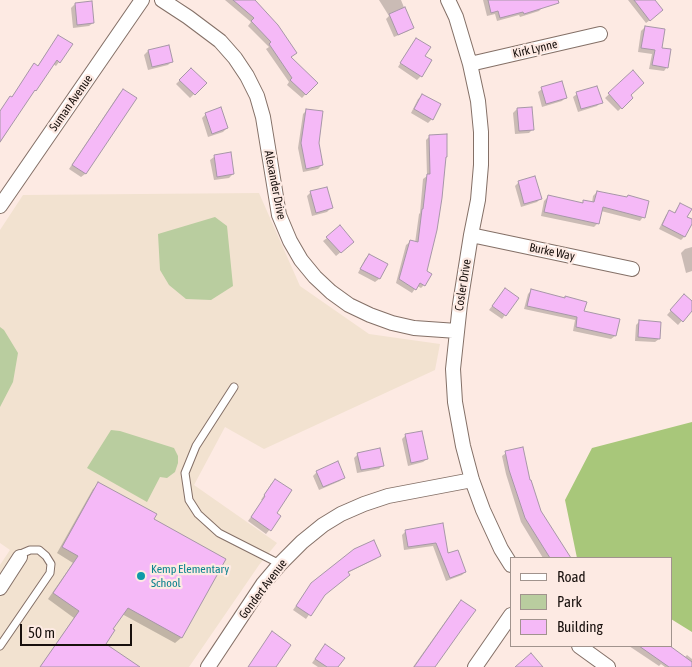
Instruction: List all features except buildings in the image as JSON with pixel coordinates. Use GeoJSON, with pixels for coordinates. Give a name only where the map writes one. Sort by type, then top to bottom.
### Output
{"type":"FeatureCollection","features":[{"type":"Feature","properties":{"kind":"street","name":"Suman Avenue"},"geometry":{"type":"LineString","coordinates":[[0,206],[142,0]]}},
{"type":"Feature","properties":{"kind":"street","name":"Alexander Drive"},"geometry":{"type":"LineString","coordinates":[[162,0],[220,41],[247,76],[257,96],[263,117],[279,215],[290,241],[301,260],[315,277],[350,305],[370,315],[414,328],[457,331]]}},
{"type":"Feature","properties":{"kind":"street","name":"Cosler Drive"},"geometry":{"type":"LineString","coordinates":[[448,0],[456,17],[470,64],[478,100],[481,132],[478,200],[471,235],[453,369],[455,402],[462,446],[472,480],[483,510],[510,563]]}},
{"type":"Feature","properties":{"kind":"street","name":"Kirk Lynne"},"geometry":{"type":"LineString","coordinates":[[470,64],[600,34]]}},
{"type":"Feature","properties":{"kind":"street","name":"Burke Way"},"geometry":{"type":"LineString","coordinates":[[471,235],[632,269]]}},
{"type":"Feature","properties":{"kind":"street","name":"Gondert Avenue"},"geometry":{"type":"LineString","coordinates":[[208,667],[263,584],[302,542],[323,525],[341,514],[388,496],[472,480]]}},
{"type":"Feature","properties":{"kind":"street"},"geometry":{"type":"LineString","coordinates":[[0,588],[20,557]]}},
{"type":"Feature","properties":{"kind":"street"},"geometry":{"type":"LineString","coordinates":[[475,667],[510,616]]}},
{"type":"Feature","properties":{"kind":"street"},"geometry":{"type":"LineString","coordinates":[[580,647],[608,667]]}},
{"type":"Feature","properties":{"kind":"lane"},"geometry":{"type":"LineString","coordinates":[[234,387],[196,446],[186,473],[188,500],[198,514],[219,533],[280,564]]}},
{"type":"Feature","properties":{"kind":"lane"},"geometry":{"type":"LineString","coordinates":[[0,646],[50,573],[51,564],[46,556],[38,550],[30,550],[23,553],[20,557]]}},
{"type":"Feature","properties":{"kind":"shaded area"},"geometry":{"type":"Polygon","coordinates":[[[259,193],[300,286],[369,334],[440,344],[435,370],[264,449],[225,427],[194,485],[277,543],[259,565],[189,667],[0,667],[0,565],[10,550],[0,543],[0,230],[23,195],[259,193]]]}},
{"type":"Feature","properties":{"kind":"green space"},"geometry":{"type":"Polygon","coordinates":[[[215,217],[227,226],[233,286],[211,300],[186,299],[169,285],[160,270],[158,234],[215,217]]]}},
{"type":"Feature","properties":{"kind":"green space"},"geometry":{"type":"Polygon","coordinates":[[[0,327],[4,330],[18,353],[13,382],[0,407],[0,327]]]}},
{"type":"Feature","properties":{"kind":"green space"},"geometry":{"type":"Polygon","coordinates":[[[692,422],[692,632],[672,620],[672,557],[577,557],[565,500],[592,448],[692,422]]]}},
{"type":"Feature","properties":{"kind":"green space"},"geometry":{"type":"Polygon","coordinates":[[[111,430],[120,431],[174,448],[178,456],[175,472],[167,478],[160,477],[147,502],[87,468],[111,430]]]}},
{"type":"Feature","properties":{"kind":"place","name":"Kemp Elementary School"},"geometry":{"type":"Point","coordinates":[141,576]}}]}
